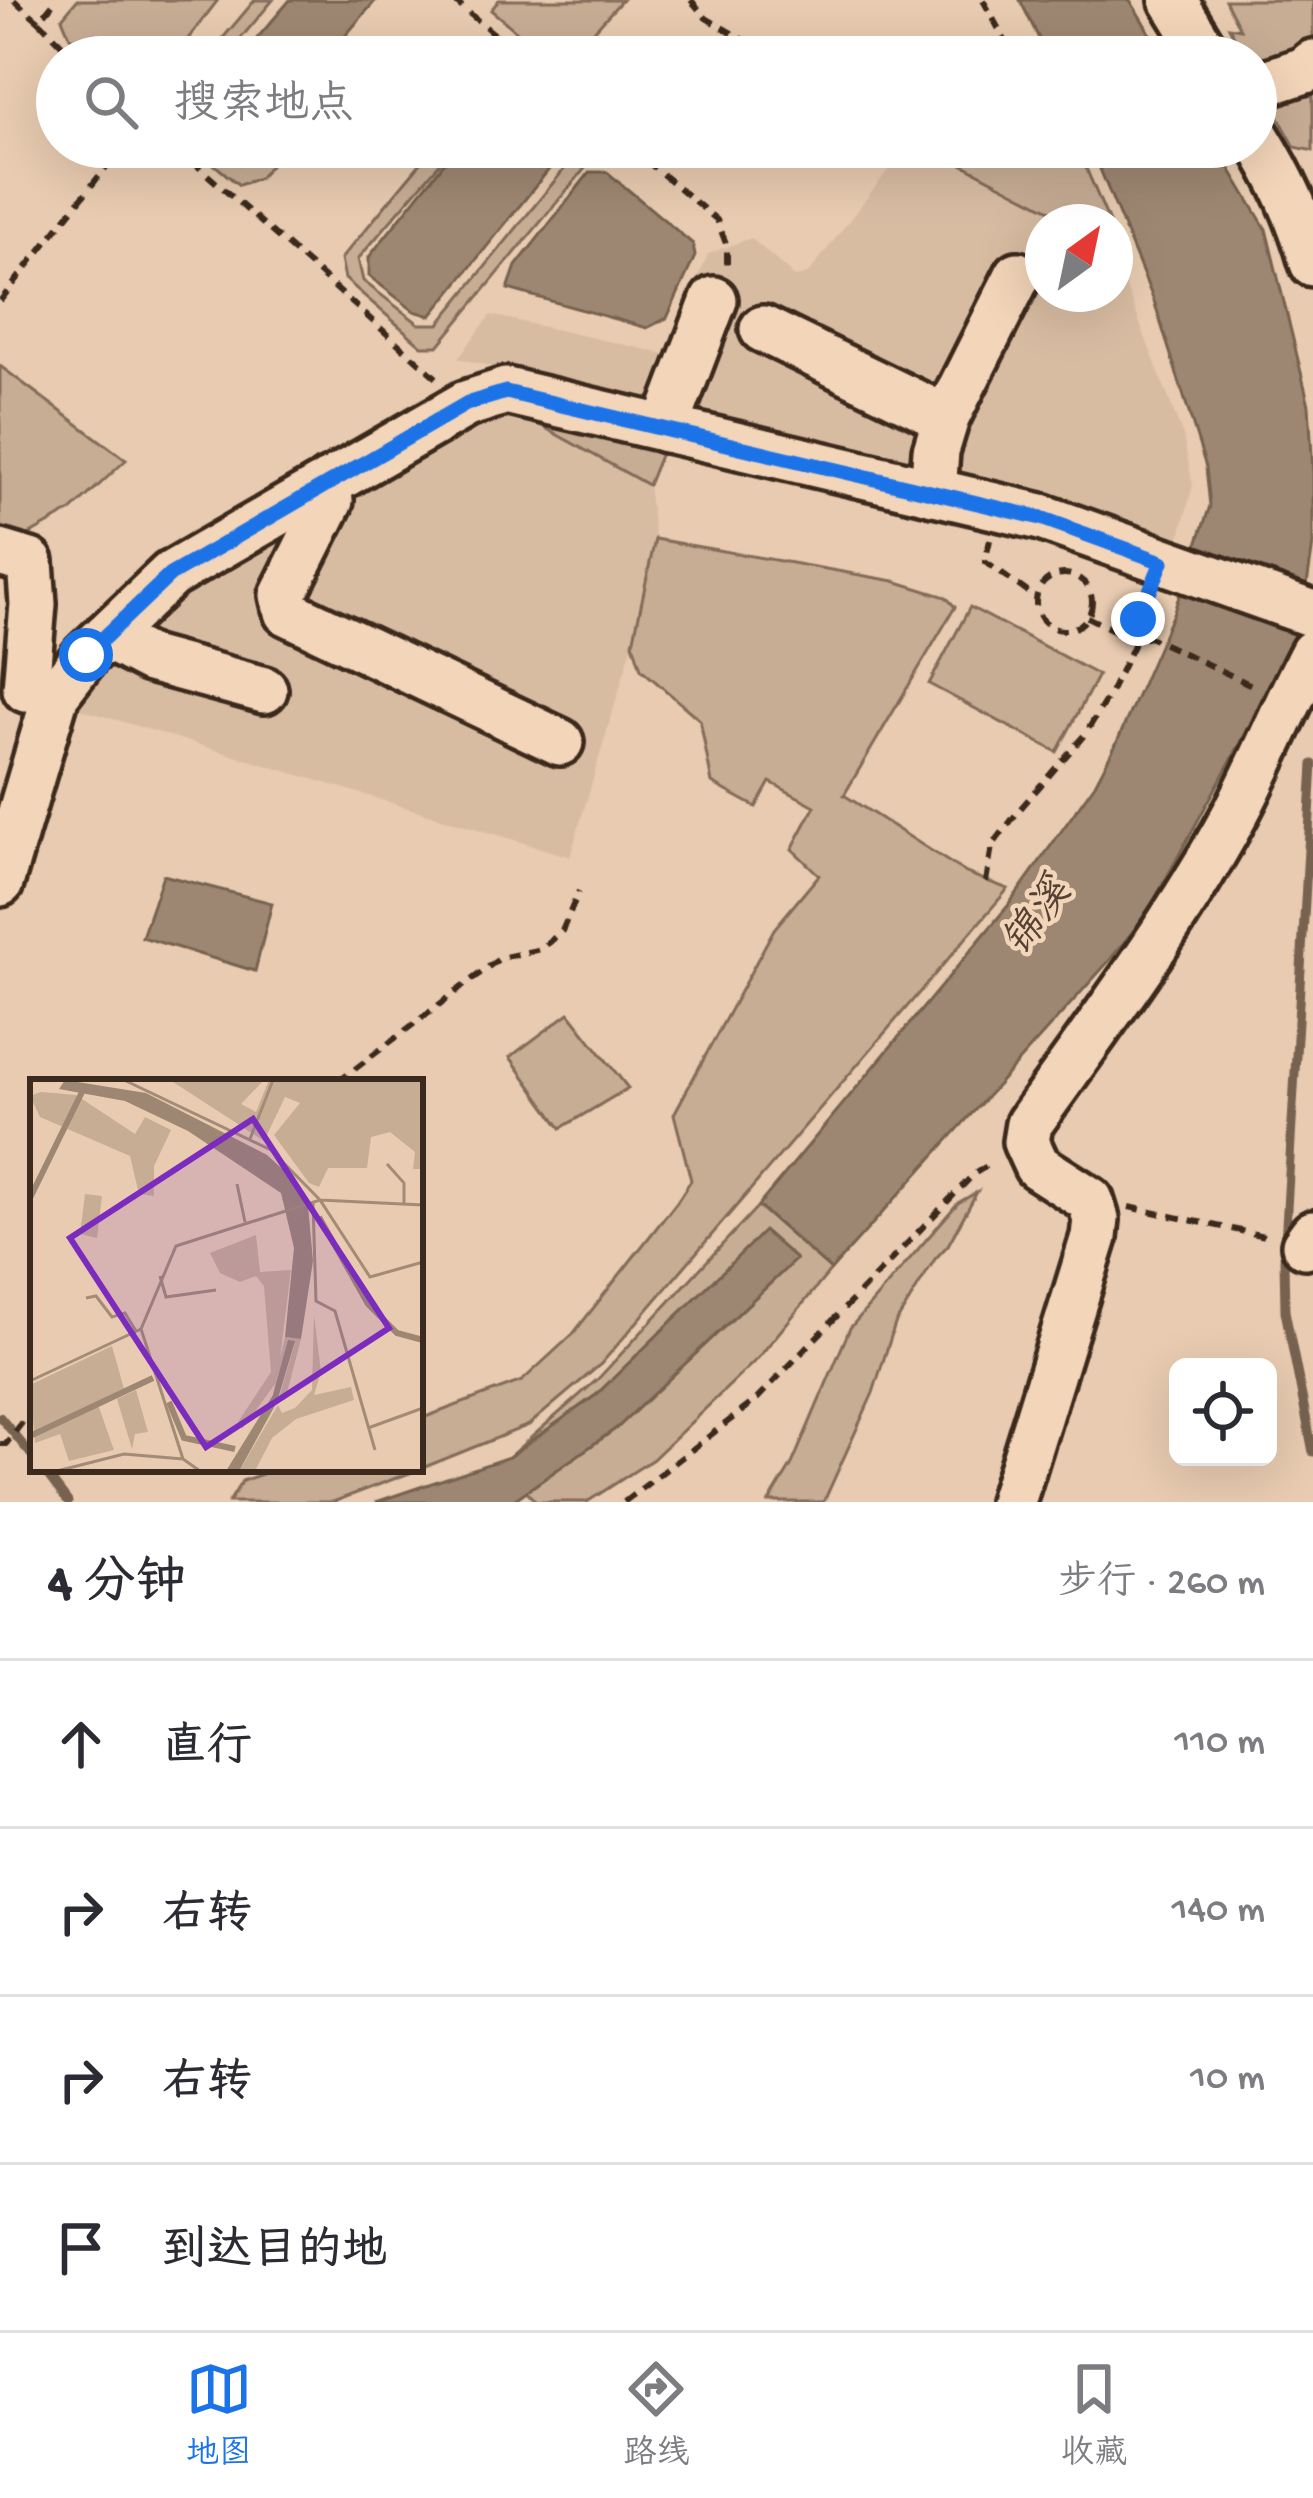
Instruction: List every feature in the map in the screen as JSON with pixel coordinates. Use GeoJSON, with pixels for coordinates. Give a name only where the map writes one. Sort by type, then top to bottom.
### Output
{"type":"FeatureCollection","features":[{"type":"Feature","properties":{"kind":"street"},"geometry":{"type":"LineString","coordinates":[[1173,0],[1195,36]]}},
{"type":"Feature","properties":{"kind":"street"},"geometry":{"type":"LineString","coordinates":[[1277,79],[1313,63]]}},
{"type":"Feature","properties":{"kind":"street"},"geometry":{"type":"LineString","coordinates":[[1276,168],[1299,215],[1313,263]]}},
{"type":"Feature","properties":{"kind":"street"},"geometry":{"type":"LineString","coordinates":[[933,492],[936,451],[946,418],[1018,274]]}},
{"type":"Feature","properties":{"kind":"street"},"geometry":{"type":"LineString","coordinates":[[665,429],[714,300]]}},
{"type":"Feature","properties":{"kind":"street"},"geometry":{"type":"LineString","coordinates":[[763,329],[946,418]]}},
{"type":"Feature","properties":{"kind":"street"},"geometry":{"type":"LineString","coordinates":[[27,689],[86,655],[170,575],[466,404],[506,392],[1041,518],[1313,614]]}},
{"type":"Feature","properties":{"kind":"street"},"geometry":{"type":"LineString","coordinates":[[328,483],[330,500],[283,595],[287,612],[560,742]]}},
{"type":"Feature","properties":{"kind":"street"},"geometry":{"type":"LineString","coordinates":[[0,553],[29,562],[33,604],[27,689],[0,883]]}},
{"type":"Feature","properties":{"kind":"street"},"geometry":{"type":"LineString","coordinates":[[106,636],[150,658],[264,690]]}},
{"type":"Feature","properties":{"kind":"street"},"geometry":{"type":"LineString","coordinates":[[1012,1502],[1096,1219],[1090,1201],[1037,1166],[1026,1142],[1029,1124],[1159,941],[1234,817],[1313,653]]}},
{"type":"Feature","properties":{"kind":"path"},"geometry":{"type":"LineString","coordinates":[[14,0],[54,36]]}},
{"type":"Feature","properties":{"kind":"path"},"geometry":{"type":"LineString","coordinates":[[39,21],[56,0]]}},
{"type":"Feature","properties":{"kind":"path"},"geometry":{"type":"LineString","coordinates":[[453,0],[496,36]]}},
{"type":"Feature","properties":{"kind":"path"},"geometry":{"type":"LineString","coordinates":[[691,0],[706,18],[736,36]]}},
{"type":"Feature","properties":{"kind":"path"},"geometry":{"type":"LineString","coordinates":[[983,0],[1002,36]]}},
{"type":"Feature","properties":{"kind":"path"},"geometry":{"type":"LineString","coordinates":[[0,301],[105,168]]}},
{"type":"Feature","properties":{"kind":"path"},"geometry":{"type":"LineString","coordinates":[[200,168],[466,404]]}},
{"type":"Feature","properties":{"kind":"path"},"geometry":{"type":"LineString","coordinates":[[655,168],[717,220],[727,246],[727,273],[714,300]]}},
{"type":"Feature","properties":{"kind":"path"},"geometry":{"type":"LineString","coordinates":[[999,507],[985,562],[1036,598]]}},
{"type":"Feature","properties":{"kind":"path"},"geometry":{"type":"LineString","coordinates":[[986,882],[992,846],[1086,734],[1110,693],[1135,640],[1138,619],[1162,562]]}},
{"type":"Feature","properties":{"kind":"path"},"geometry":{"type":"LineString","coordinates":[[1051,577],[1077,577],[1089,590],[1091,609],[1072,628],[1054,627],[1040,616],[1036,598],[1051,577]]}},
{"type":"Feature","properties":{"kind":"path"},"geometry":{"type":"LineString","coordinates":[[1087,617],[1135,640],[1149,637],[1287,702]]}},
{"type":"Feature","properties":{"kind":"path"},"geometry":{"type":"LineString","coordinates":[[342,1079],[500,958],[541,950],[562,931],[579,890]]}},
{"type":"Feature","properties":{"kind":"path"},"geometry":{"type":"LineString","coordinates":[[624,1502],[756,1400],[974,1174],[1026,1142]]}},
{"type":"Feature","properties":{"kind":"path"},"geometry":{"type":"LineString","coordinates":[[1090,1201],[1309,1240]]}},
{"type":"Feature","properties":{"kind":"path"},"geometry":{"type":"LineString","coordinates":[[0,1444],[6,1444],[30,1412]]}},
{"type":"Feature","properties":{"kind":"shaded area"},"geometry":{"type":"Polygon","coordinates":[[[77,0],[218,0],[190,36],[70,36],[62,18],[77,0]]]}},
{"type":"Feature","properties":{"kind":"shaded area"},"geometry":{"type":"Polygon","coordinates":[[[255,0],[273,0],[243,36],[225,36],[255,0]]]}},
{"type":"Feature","properties":{"kind":"shaded area"},"geometry":{"type":"Polygon","coordinates":[[[499,0],[622,0],[589,36],[522,36],[491,10],[499,0]]]}},
{"type":"Feature","properties":{"kind":"shaded area"},"geometry":{"type":"Polygon","coordinates":[[[1225,0],[1313,0],[1313,151],[1295,147],[1277,114],[1277,36],[1234,36],[1229,27],[1240,29],[1225,0]]]}},
{"type":"Feature","properties":{"kind":"shaded area"},"geometry":{"type":"Polygon","coordinates":[[[218,168],[268,168],[259,178],[239,185],[218,168]]]}},
{"type":"Feature","properties":{"kind":"shaded area"},"geometry":{"type":"Polygon","coordinates":[[[417,168],[436,168],[358,259],[363,281],[419,324],[439,324],[565,168],[585,168],[438,346],[422,346],[345,279],[341,259],[417,168]]]}},
{"type":"Feature","properties":{"kind":"shaded area"},"geometry":{"type":"Polygon","coordinates":[[[890,168],[969,168],[1038,204],[1025,204],[1025,312],[1133,312],[1133,305],[1183,436],[1193,485],[1177,547],[458,358],[491,315],[666,354],[708,254],[751,238],[795,277],[808,274],[890,168]]]}},
{"type":"Feature","properties":{"kind":"shaded area"},"geometry":{"type":"Polygon","coordinates":[[[969,168],[1086,168],[1101,204],[1038,204],[969,168]]]}},
{"type":"Feature","properties":{"kind":"shaded area"},"geometry":{"type":"Polygon","coordinates":[[[0,366],[126,460],[71,511],[23,538],[0,528],[0,366]]]}},
{"type":"Feature","properties":{"kind":"shaded area"},"geometry":{"type":"Polygon","coordinates":[[[494,406],[511,409],[648,485],[655,539],[633,643],[570,857],[74,707],[89,672],[169,594],[494,406]]]}},
{"type":"Feature","properties":{"kind":"shaded area"},"geometry":{"type":"Polygon","coordinates":[[[511,409],[661,453],[648,485],[511,409]]]}},
{"type":"Feature","properties":{"kind":"shaded area"},"geometry":{"type":"Polygon","coordinates":[[[655,539],[894,581],[946,597],[955,607],[844,795],[966,873],[1008,889],[601,1364],[529,1425],[423,1468],[423,1418],[522,1381],[573,1334],[676,1203],[691,1180],[674,1114],[774,929],[819,875],[792,849],[815,806],[770,782],[756,807],[712,783],[700,720],[641,669],[633,643],[655,539]]]}},
{"type":"Feature","properties":{"kind":"shaded area"},"geometry":{"type":"Polygon","coordinates":[[[970,607],[1098,675],[1057,752],[929,684],[970,607]]]}},
{"type":"Feature","properties":{"kind":"shaded area"},"geometry":{"type":"Polygon","coordinates":[[[569,1013],[628,1088],[561,1128],[510,1057],[569,1013]]]}},
{"type":"Feature","properties":{"kind":"shaded area"},"geometry":{"type":"Polygon","coordinates":[[[977,1192],[895,1324],[873,1393],[823,1502],[769,1502],[792,1464],[850,1328],[958,1203],[977,1192]]]}},
{"type":"Feature","properties":{"kind":"shaded area"},"geometry":{"type":"Polygon","coordinates":[[[758,1206],[831,1270],[758,1358],[653,1459],[587,1502],[536,1502],[526,1491],[618,1427],[795,1260],[764,1232],[596,1395],[509,1457],[598,1379],[758,1206]]]}},
{"type":"Feature","properties":{"kind":"shaded area"},"geometry":{"type":"Polygon","coordinates":[[[268,1472],[412,1472],[333,1502],[229,1502],[242,1481],[268,1472]]]}},
{"type":"Feature","properties":{"kind":"water"},"geometry":{"type":"Polygon","coordinates":[[[290,0],[376,0],[345,36],[259,36],[290,0]]]}},
{"type":"Feature","properties":{"kind":"water"},"geometry":{"type":"Polygon","coordinates":[[[1020,0],[1130,0],[1151,36],[1038,36],[1020,0]]]}},
{"type":"Feature","properties":{"kind":"water"},"geometry":{"type":"Polygon","coordinates":[[[440,168],[550,168],[431,316],[414,311],[369,276],[369,257],[440,168]]]}},
{"type":"Feature","properties":{"kind":"water","name":"锦溪"},"geometry":{"type":"Polygon","coordinates":[[[1100,168],[1230,168],[1266,229],[1309,405],[1313,544],[1302,619],[1290,653],[1146,915],[831,1270],[758,1206],[1007,907],[1095,784],[1174,611],[1210,506],[1206,467],[1133,250],[1133,204],[1114,204],[1100,168]]]}},
{"type":"Feature","properties":{"kind":"water"},"geometry":{"type":"Polygon","coordinates":[[[590,172],[607,172],[693,244],[695,256],[667,318],[647,328],[508,289],[516,266],[590,172]]]}},
{"type":"Feature","properties":{"kind":"water"},"geometry":{"type":"Polygon","coordinates":[[[163,875],[272,903],[255,971],[142,937],[163,875]]]}},
{"type":"Feature","properties":{"kind":"water"},"geometry":{"type":"Polygon","coordinates":[[[764,1231],[796,1259],[618,1427],[511,1502],[376,1502],[509,1457],[596,1395],[764,1231]]]}},
{"type":"Feature","properties":{"kind":"waterway"},"geometry":{"type":"LineString","coordinates":[[1313,764],[1284,1260],[1285,1311],[1313,1452]]}},
{"type":"Feature","properties":{"kind":"waterway"},"geometry":{"type":"LineString","coordinates":[[0,1417],[30,1453]]}},
{"type":"Feature","properties":{"kind":"waterway"},"geometry":{"type":"LineString","coordinates":[[45,1472],[68,1502]]}},
{"type":"Feature","properties":{"kind":"route"},"geometry":{"type":"LineString","coordinates":[[86,655],[170,575],[466,404],[506,392],[1041,518],[1162,562],[1138,619]]}}]}
